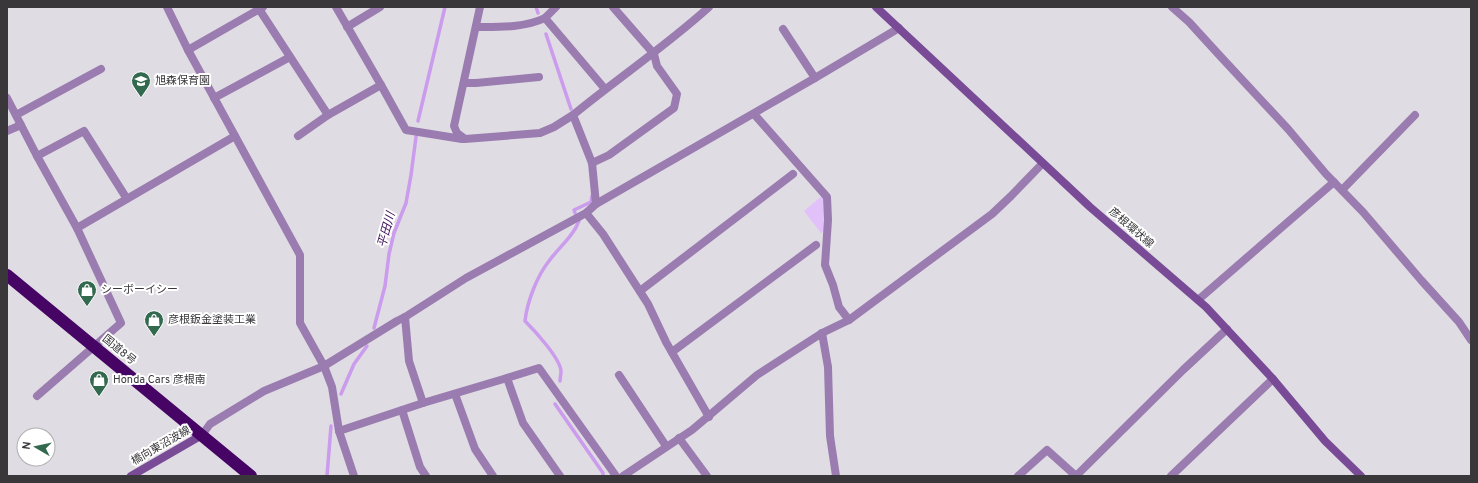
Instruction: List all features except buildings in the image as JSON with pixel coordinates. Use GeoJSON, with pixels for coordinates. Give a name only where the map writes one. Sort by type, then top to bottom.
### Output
{"type":"FeatureCollection","features":[{"type":"Feature","properties":{"kind":"highway","name":"国道8号"},"geometry":{"type":"LineString","coordinates":[[7,275],[251,476]]}},
{"type":"Feature","properties":{"kind":"main road","name":"彦根環状線"},"geometry":{"type":"LineString","coordinates":[[876,7],[1028,149],[1042,164],[1198,300],[1228,329],[1273,379],[1325,441],[1361,476]]}},
{"type":"Feature","properties":{"kind":"main road","name":"橋向東沼波線"},"geometry":{"type":"LineString","coordinates":[[131,476],[202,435]]}},
{"type":"Feature","properties":{"kind":"street"},"geometry":{"type":"LineString","coordinates":[[166,7],[300,255],[300,323],[324,366],[332,387],[339,431],[354,476]]}},
{"type":"Feature","properties":{"kind":"street"},"geometry":{"type":"LineString","coordinates":[[336,7],[406,130],[465,139],[540,133],[554,127],[573,115],[654,54],[704,8]]}},
{"type":"Feature","properties":{"kind":"street"},"geometry":{"type":"LineString","coordinates":[[347,27],[380,7]]}},
{"type":"Feature","properties":{"kind":"street"},"geometry":{"type":"LineString","coordinates":[[465,139],[457,133],[454,126],[480,7]]}},
{"type":"Feature","properties":{"kind":"street"},"geometry":{"type":"LineString","coordinates":[[476,27],[535,23],[545,18],[556,7]]}},
{"type":"Feature","properties":{"kind":"street"},"geometry":{"type":"LineString","coordinates":[[592,163],[609,155],[674,108],[677,94],[657,66],[654,54],[613,7]]}},
{"type":"Feature","properties":{"kind":"street"},"geometry":{"type":"LineString","coordinates":[[1172,7],[1189,22],[1363,212],[1459,322],[1471,340]]}},
{"type":"Feature","properties":{"kind":"street"},"geometry":{"type":"LineString","coordinates":[[188,50],[261,8],[290,57],[328,115]]}},
{"type":"Feature","properties":{"kind":"street"},"geometry":{"type":"LineString","coordinates":[[545,18],[606,89]]}},
{"type":"Feature","properties":{"kind":"street"},"geometry":{"type":"LineString","coordinates":[[202,435],[210,424],[264,391],[324,366],[466,278],[586,213],[596,204],[754,114],[899,28]]}},
{"type":"Feature","properties":{"kind":"street"},"geometry":{"type":"LineString","coordinates":[[783,29],[815,78]]}},
{"type":"Feature","properties":{"kind":"street"},"geometry":{"type":"LineString","coordinates":[[214,98],[290,57]]}},
{"type":"Feature","properties":{"kind":"street"},"geometry":{"type":"LineString","coordinates":[[16,115],[101,69]]}},
{"type":"Feature","properties":{"kind":"street"},"geometry":{"type":"LineString","coordinates":[[464,82],[476,83],[539,77]]}},
{"type":"Feature","properties":{"kind":"street"},"geometry":{"type":"LineString","coordinates":[[298,136],[328,115],[381,85]]}},
{"type":"Feature","properties":{"kind":"street"},"geometry":{"type":"LineString","coordinates":[[7,98],[77,228],[122,323],[37,396]]}},
{"type":"Feature","properties":{"kind":"street"},"geometry":{"type":"LineString","coordinates":[[754,114],[827,197],[828,220],[825,265],[833,285],[839,307],[850,320]]}},
{"type":"Feature","properties":{"kind":"street"},"geometry":{"type":"LineString","coordinates":[[573,115],[592,163],[596,204]]}},
{"type":"Feature","properties":{"kind":"street"},"geometry":{"type":"LineString","coordinates":[[1342,190],[1415,115]]}},
{"type":"Feature","properties":{"kind":"street"},"geometry":{"type":"LineString","coordinates":[[7,131],[21,125]]}},
{"type":"Feature","properties":{"kind":"street"},"geometry":{"type":"LineString","coordinates":[[38,156],[84,131],[127,199]]}},
{"type":"Feature","properties":{"kind":"street"},"geometry":{"type":"LineString","coordinates":[[77,228],[235,136]]}},
{"type":"Feature","properties":{"kind":"street"},"geometry":{"type":"LineString","coordinates":[[623,476],[709,417],[757,375],[822,333],[850,320],[992,214],[1042,164]]}},
{"type":"Feature","properties":{"kind":"street"},"geometry":{"type":"LineString","coordinates":[[640,291],[793,174]]}},
{"type":"Feature","properties":{"kind":"street"},"geometry":{"type":"LineString","coordinates":[[1198,300],[1334,182]]}},
{"type":"Feature","properties":{"kind":"street"},"geometry":{"type":"LineString","coordinates":[[586,213],[603,234],[648,304],[672,352],[709,417]]}},
{"type":"Feature","properties":{"kind":"street"},"geometry":{"type":"LineString","coordinates":[[672,352],[816,245]]}},
{"type":"Feature","properties":{"kind":"street"},"geometry":{"type":"LineString","coordinates":[[405,317],[409,361],[423,403]]}},
{"type":"Feature","properties":{"kind":"street"},"geometry":{"type":"LineString","coordinates":[[1018,476],[1047,450],[1076,476],[1183,370],[1228,329]]}},
{"type":"Feature","properties":{"kind":"street"},"geometry":{"type":"LineString","coordinates":[[822,333],[828,367],[830,436],[836,476]]}},
{"type":"Feature","properties":{"kind":"street"},"geometry":{"type":"LineString","coordinates":[[339,431],[423,403],[539,368],[616,476]]}},
{"type":"Feature","properties":{"kind":"street"},"geometry":{"type":"LineString","coordinates":[[618,375],[666,446]]}},
{"type":"Feature","properties":{"kind":"street"},"geometry":{"type":"LineString","coordinates":[[507,378],[523,424],[560,476]]}},
{"type":"Feature","properties":{"kind":"street"},"geometry":{"type":"LineString","coordinates":[[1171,476],[1273,379]]}},
{"type":"Feature","properties":{"kind":"street"},"geometry":{"type":"LineString","coordinates":[[455,394],[475,449],[493,476]]}},
{"type":"Feature","properties":{"kind":"street"},"geometry":{"type":"LineString","coordinates":[[402,410],[420,467],[426,476]]}},
{"type":"Feature","properties":{"kind":"street"},"geometry":{"type":"LineString","coordinates":[[679,438],[707,476]]}},
{"type":"Feature","properties":{"kind":"shaded area"},"geometry":{"type":"Polygon","coordinates":[[[823,195],[824,231],[821,233],[804,211],[823,195]]]}},
{"type":"Feature","properties":{"kind":"waterway","name":"平田川"},"geometry":{"type":"LineString","coordinates":[[418,121],[445,7]]}},
{"type":"Feature","properties":{"kind":"waterway"},"geometry":{"type":"LineString","coordinates":[[536,7],[538,13]]}},
{"type":"Feature","properties":{"kind":"waterway"},"geometry":{"type":"LineString","coordinates":[[546,34],[571,109]]}},
{"type":"Feature","properties":{"kind":"waterway","name":"平田川"},"geometry":{"type":"LineString","coordinates":[[374,328],[385,286],[389,254],[394,233],[406,203],[416,137]]}},
{"type":"Feature","properties":{"kind":"waterway"},"geometry":{"type":"LineString","coordinates":[[575,213],[574,210],[591,202],[592,196]]}},
{"type":"Feature","properties":{"kind":"waterway"},"geometry":{"type":"LineString","coordinates":[[560,381],[560,365],[546,344],[525,321],[530,298],[540,274],[553,256],[566,242],[579,221]]}},
{"type":"Feature","properties":{"kind":"waterway","name":"平田川"},"geometry":{"type":"LineString","coordinates":[[341,394],[354,364],[367,346]]}},
{"type":"Feature","properties":{"kind":"waterway"},"geometry":{"type":"LineString","coordinates":[[555,404],[603,473],[603,476]]}},
{"type":"Feature","properties":{"kind":"waterway","name":"平田川"},"geometry":{"type":"LineString","coordinates":[[327,476],[331,426]]}},
{"type":"Feature","properties":{"kind":"place","name":"旭森保育園"},"geometry":{"type":"Point","coordinates":[141,98]}},
{"type":"Feature","properties":{"kind":"place","name":"シーボーイシー"},"geometry":{"type":"Point","coordinates":[87,307]}},
{"type":"Feature","properties":{"kind":"place","name":"彦根鈑金塗装工業"},"geometry":{"type":"Point","coordinates":[154,337]}},
{"type":"Feature","properties":{"kind":"place","name":"Honda Cars 彦根南"},"geometry":{"type":"Point","coordinates":[99,397]}}]}
